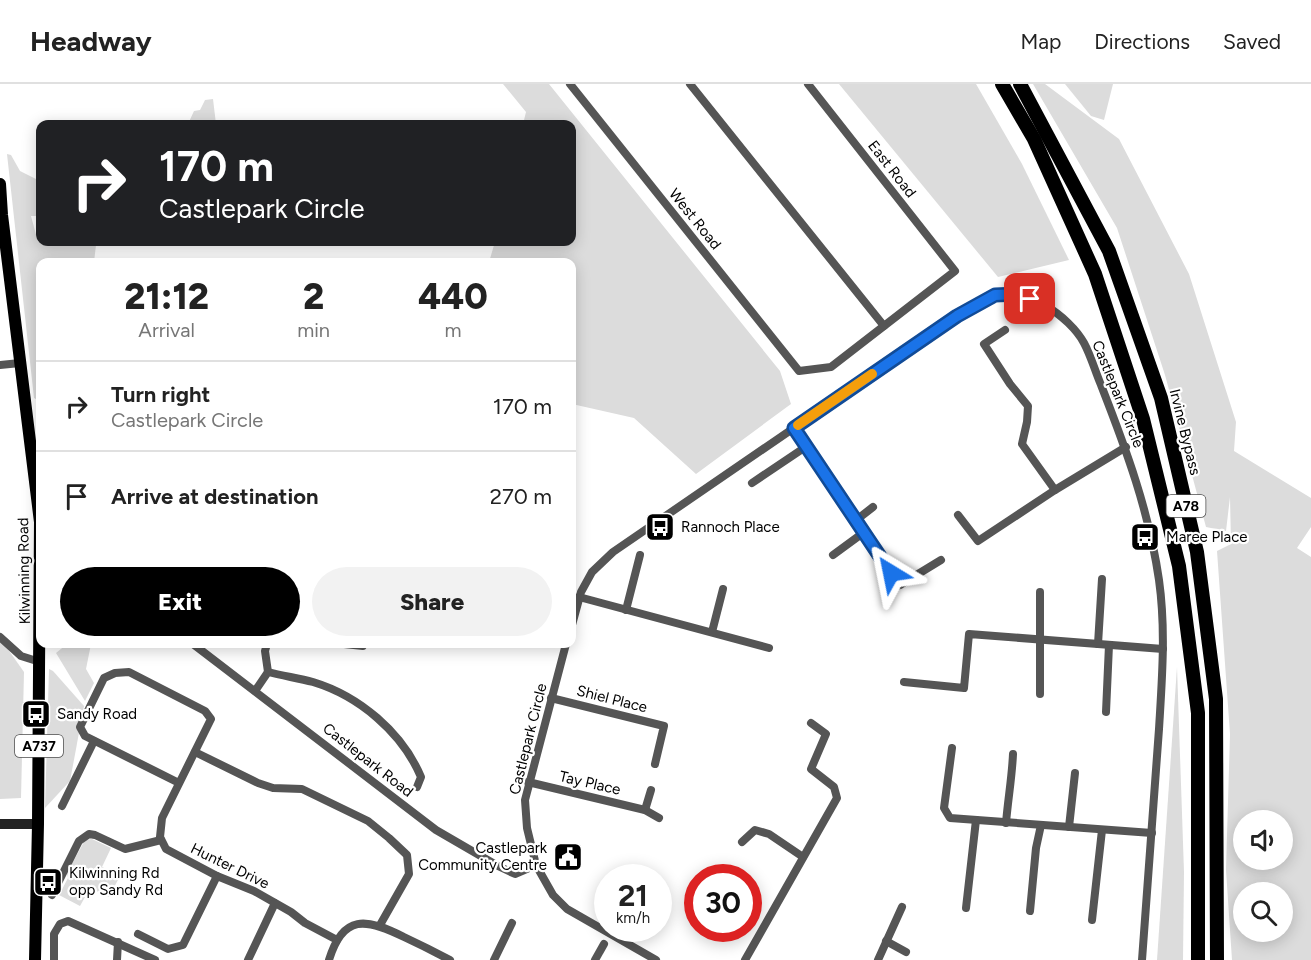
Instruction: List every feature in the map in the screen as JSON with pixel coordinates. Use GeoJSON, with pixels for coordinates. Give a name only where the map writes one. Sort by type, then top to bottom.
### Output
{"type":"FeatureCollection","features":[{"type":"Feature","properties":{"kind":"highway","name":"A78"},"geometry":{"type":"LineString","coordinates":[[1002,84],[1034,139],[1095,274],[1143,418],[1179,566],[1198,713],[1198,960]]}},
{"type":"Feature","properties":{"kind":"highway","name":"Irvine Bypass"},"geometry":{"type":"LineString","coordinates":[[1020,84],[1110,251],[1161,398],[1197,552],[1215,699],[1217,960]]}},
{"type":"Feature","properties":{"kind":"main road","name":"Kilwinning Road"},"geometry":{"type":"LineString","coordinates":[[0,184],[36,497]]}},
{"type":"Feature","properties":{"kind":"main road","name":"Kilwinning Road"},"geometry":{"type":"LineString","coordinates":[[35,960],[40,648]]}},
{"type":"Feature","properties":{"kind":"main road"},"geometry":{"type":"LineString","coordinates":[[0,824],[38,824]]}},
{"type":"Feature","properties":{"kind":"street","name":"West Road"},"geometry":{"type":"LineString","coordinates":[[570,84],[799,371],[831,367],[884,326]]}},
{"type":"Feature","properties":{"kind":"street"},"geometry":{"type":"LineString","coordinates":[[690,84],[884,326]]}},
{"type":"Feature","properties":{"kind":"street","name":"East Road"},"geometry":{"type":"LineString","coordinates":[[808,84],[955,271],[884,326]]}},
{"type":"Feature","properties":{"kind":"street","name":"Castlepark Circle"},"geometry":{"type":"LineString","coordinates":[[576,609],[579,597],[592,572],[613,552],[957,316],[995,295],[1019,294],[1041,303],[1064,318],[1084,342],[1126,447],[1146,509],[1159,581],[1164,649],[1142,960]]}},
{"type":"Feature","properties":{"kind":"street"},"geometry":{"type":"LineString","coordinates":[[1005,330],[984,345],[1028,406],[1022,444],[1055,490]]}},
{"type":"Feature","properties":{"kind":"street"},"geometry":{"type":"LineString","coordinates":[[0,365],[20,363]]}},
{"type":"Feature","properties":{"kind":"street"},"geometry":{"type":"LineString","coordinates":[[794,428],[900,585],[941,560]]}},
{"type":"Feature","properties":{"kind":"street"},"geometry":{"type":"LineString","coordinates":[[752,483],[807,446]]}},
{"type":"Feature","properties":{"kind":"street"},"geometry":{"type":"LineString","coordinates":[[958,516],[978,541],[1126,447]]}},
{"type":"Feature","properties":{"kind":"street"},"geometry":{"type":"LineString","coordinates":[[855,521],[873,507]]}},
{"type":"Feature","properties":{"kind":"street"},"geometry":{"type":"LineString","coordinates":[[833,555],[863,533]]}},
{"type":"Feature","properties":{"kind":"street"},"geometry":{"type":"LineString","coordinates":[[626,610],[640,555]]}},
{"type":"Feature","properties":{"kind":"street"},"geometry":{"type":"LineString","coordinates":[[1098,644],[1102,579]]}},
{"type":"Feature","properties":{"kind":"street"},"geometry":{"type":"LineString","coordinates":[[712,633],[723,589]]}},
{"type":"Feature","properties":{"kind":"street"},"geometry":{"type":"LineString","coordinates":[[1040,592],[1040,694]]}},
{"type":"Feature","properties":{"kind":"street"},"geometry":{"type":"LineString","coordinates":[[579,597],[769,648]]}},
{"type":"Feature","properties":{"kind":"street"},"geometry":{"type":"LineString","coordinates":[[904,682],[964,688],[969,634],[1164,649]]}},
{"type":"Feature","properties":{"kind":"street"},"geometry":{"type":"LineString","coordinates":[[0,637],[21,656],[40,662]]}},
{"type":"Feature","properties":{"kind":"street"},"geometry":{"type":"LineString","coordinates":[[1106,712],[1109,645]]}},
{"type":"Feature","properties":{"kind":"street","name":"Castlepark Road"},"geometry":{"type":"LineString","coordinates":[[198,648],[436,830],[515,874],[536,865]]}},
{"type":"Feature","properties":{"kind":"street"},"geometry":{"type":"LineString","coordinates":[[255,691],[268,672],[266,648]]}},
{"type":"Feature","properties":{"kind":"street","name":"Castlepark Circle"},"geometry":{"type":"LineString","coordinates":[[565,648],[525,800],[527,828],[536,865],[553,895],[567,909],[656,960]]}},
{"type":"Feature","properties":{"kind":"street"},"geometry":{"type":"LineString","coordinates":[[52,895],[79,841],[89,834],[124,849],[162,840],[162,818],[211,719],[205,711],[129,672],[115,673],[104,678],[80,727],[85,736],[179,783]]}},
{"type":"Feature","properties":{"kind":"street"},"geometry":{"type":"LineString","coordinates":[[268,672],[314,682],[358,702],[387,727],[413,759],[421,777],[417,787]]}},
{"type":"Feature","properties":{"kind":"street","name":"Shiel Place"},"geometry":{"type":"LineString","coordinates":[[551,698],[664,726],[655,764]]}},
{"type":"Feature","properties":{"kind":"street"},"geometry":{"type":"LineString","coordinates":[[745,960],[837,798],[834,787],[811,769],[826,734],[812,723]]}},
{"type":"Feature","properties":{"kind":"street"},"geometry":{"type":"LineString","coordinates":[[62,806],[94,741]]}},
{"type":"Feature","properties":{"kind":"street"},"geometry":{"type":"LineString","coordinates":[[952,748],[944,808],[950,818],[1152,834]]}},
{"type":"Feature","properties":{"kind":"street"},"geometry":{"type":"LineString","coordinates":[[195,752],[258,783],[273,788],[302,789],[368,821],[389,838],[406,855],[410,874],[380,925]]}},
{"type":"Feature","properties":{"kind":"street"},"geometry":{"type":"LineString","coordinates":[[1006,823],[1008,794],[1012,786],[1013,753]]}},
{"type":"Feature","properties":{"kind":"street"},"geometry":{"type":"LineString","coordinates":[[1069,827],[1075,773]]}},
{"type":"Feature","properties":{"kind":"street","name":"Tay Place"},"geometry":{"type":"LineString","coordinates":[[528,782],[645,810],[659,818]]}},
{"type":"Feature","properties":{"kind":"street"},"geometry":{"type":"LineString","coordinates":[[645,810],[651,790]]}},
{"type":"Feature","properties":{"kind":"street"},"geometry":{"type":"LineString","coordinates":[[966,909],[976,820]]}},
{"type":"Feature","properties":{"kind":"street"},"geometry":{"type":"LineString","coordinates":[[1030,911],[1036,848],[1041,825]]}},
{"type":"Feature","properties":{"kind":"street"},"geometry":{"type":"LineString","coordinates":[[741,842],[755,830],[769,834],[803,857]]}},
{"type":"Feature","properties":{"kind":"street"},"geometry":{"type":"LineString","coordinates":[[1092,920],[1102,830]]}},
{"type":"Feature","properties":{"kind":"street","name":"Hunter Drive"},"geometry":{"type":"LineString","coordinates":[[162,840],[166,849],[217,876],[254,891],[337,940]]}},
{"type":"Feature","properties":{"kind":"street"},"geometry":{"type":"LineString","coordinates":[[138,934],[168,950],[183,945],[217,876]]}},
{"type":"Feature","properties":{"kind":"street"},"geometry":{"type":"LineString","coordinates":[[248,960],[275,903]]}},
{"type":"Feature","properties":{"kind":"street"},"geometry":{"type":"LineString","coordinates":[[878,960],[902,907]]}},
{"type":"Feature","properties":{"kind":"street"},"geometry":{"type":"LineString","coordinates":[[54,960],[54,934],[64,921],[155,960]]}},
{"type":"Feature","properties":{"kind":"street"},"geometry":{"type":"LineString","coordinates":[[329,960],[337,940],[348,927],[365,922],[380,925],[450,960]]}},
{"type":"Feature","properties":{"kind":"street"},"geometry":{"type":"LineString","coordinates":[[494,960],[512,923]]}},
{"type":"Feature","properties":{"kind":"street"},"geometry":{"type":"LineString","coordinates":[[886,941],[906,952]]}},
{"type":"Feature","properties":{"kind":"street"},"geometry":{"type":"LineString","coordinates":[[117,942],[117,960]]}},
{"type":"Feature","properties":{"kind":"street"},"geometry":{"type":"LineString","coordinates":[[595,960],[604,944]]}},
{"type":"Feature","properties":{"kind":"shaded area"},"geometry":{"type":"Polygon","coordinates":[[[503,84],[549,84],[780,371],[791,404],[696,474],[634,418],[576,405],[576,258],[490,258],[494,246],[576,246],[576,120],[524,120],[526,112],[503,84]]]}},
{"type":"Feature","properties":{"kind":"shaded area"},"geometry":{"type":"Polygon","coordinates":[[[839,84],[976,84],[1022,164],[1069,260],[998,277],[839,84]]]}},
{"type":"Feature","properties":{"kind":"shaded area"},"geometry":{"type":"Polygon","coordinates":[[[1033,84],[1045,84],[1119,139],[1189,274],[1236,422],[1234,451],[1311,498],[1311,527],[1297,548],[1311,557],[1311,960],[1232,960],[1226,870],[1230,734],[1217,551],[1231,544],[1230,497],[1226,531],[1206,527],[1165,375],[1117,228],[1033,84]]]}},
{"type":"Feature","properties":{"kind":"shaded area"},"geometry":{"type":"Polygon","coordinates":[[[1065,84],[1113,84],[1104,120],[1091,116],[1065,84]]]}},
{"type":"Feature","properties":{"kind":"shaded area"},"geometry":{"type":"Polygon","coordinates":[[[213,99],[216,120],[190,120],[194,111],[200,110],[205,100],[213,99]]]}},
{"type":"Feature","properties":{"kind":"shaded area"},"geometry":{"type":"Polygon","coordinates":[[[7,154],[11,155],[20,171],[36,179],[36,216],[31,216],[36,235],[36,246],[96,246],[94,258],[36,258],[36,399],[34,398],[7,154]]]}},
{"type":"Feature","properties":{"kind":"shaded area"},"geometry":{"type":"Polygon","coordinates":[[[0,638],[24,672],[21,798],[0,799],[0,638]]]}},
{"type":"Feature","properties":{"kind":"shaded area"},"geometry":{"type":"Polygon","coordinates":[[[62,648],[90,648],[86,669],[94,683],[85,701],[56,653],[62,648]]]}},
{"type":"Feature","properties":{"kind":"shaded area"},"geometry":{"type":"Polygon","coordinates":[[[1177,667],[1184,872],[1183,960],[1157,960],[1177,667]]]}},
{"type":"Feature","properties":{"kind":"shaded area"},"geometry":{"type":"Polygon","coordinates":[[[49,669],[84,706],[70,781],[45,808],[49,669]]]}},
{"type":"Feature","properties":{"kind":"shaded area"},"geometry":{"type":"Polygon","coordinates":[[[92,839],[111,848],[102,867],[120,876],[109,897],[90,888],[80,906],[59,895],[68,878],[67,873],[85,840],[92,839]]]}},
{"type":"Feature","properties":{"kind":"slow traffic"},"geometry":{"type":"LineString","coordinates":[[798,425],[872,374]]}},
{"type":"Feature","properties":{"kind":"place","name":"Rannoch Place"},"geometry":{"type":"Point","coordinates":[660,527]}},
{"type":"Feature","properties":{"kind":"place","name":"Maree Place"},"geometry":{"type":"Point","coordinates":[1145,537]}},
{"type":"Feature","properties":{"kind":"place","name":"Sandy Road"},"geometry":{"type":"Point","coordinates":[36,714]}},
{"type":"Feature","properties":{"kind":"place","name":"Castlepark Community Centre"},"geometry":{"type":"Point","coordinates":[568,857]}},
{"type":"Feature","properties":{"kind":"place","name":"Kilwinning Rd opp Sandy Rd"},"geometry":{"type":"Point","coordinates":[48,882]}},
{"type":"Feature","properties":{"kind":"route"},"geometry":{"type":"LineString","coordinates":[[891,573],[794,428],[957,316],[995,295],[1019,294],[1030,299]]}}]}
